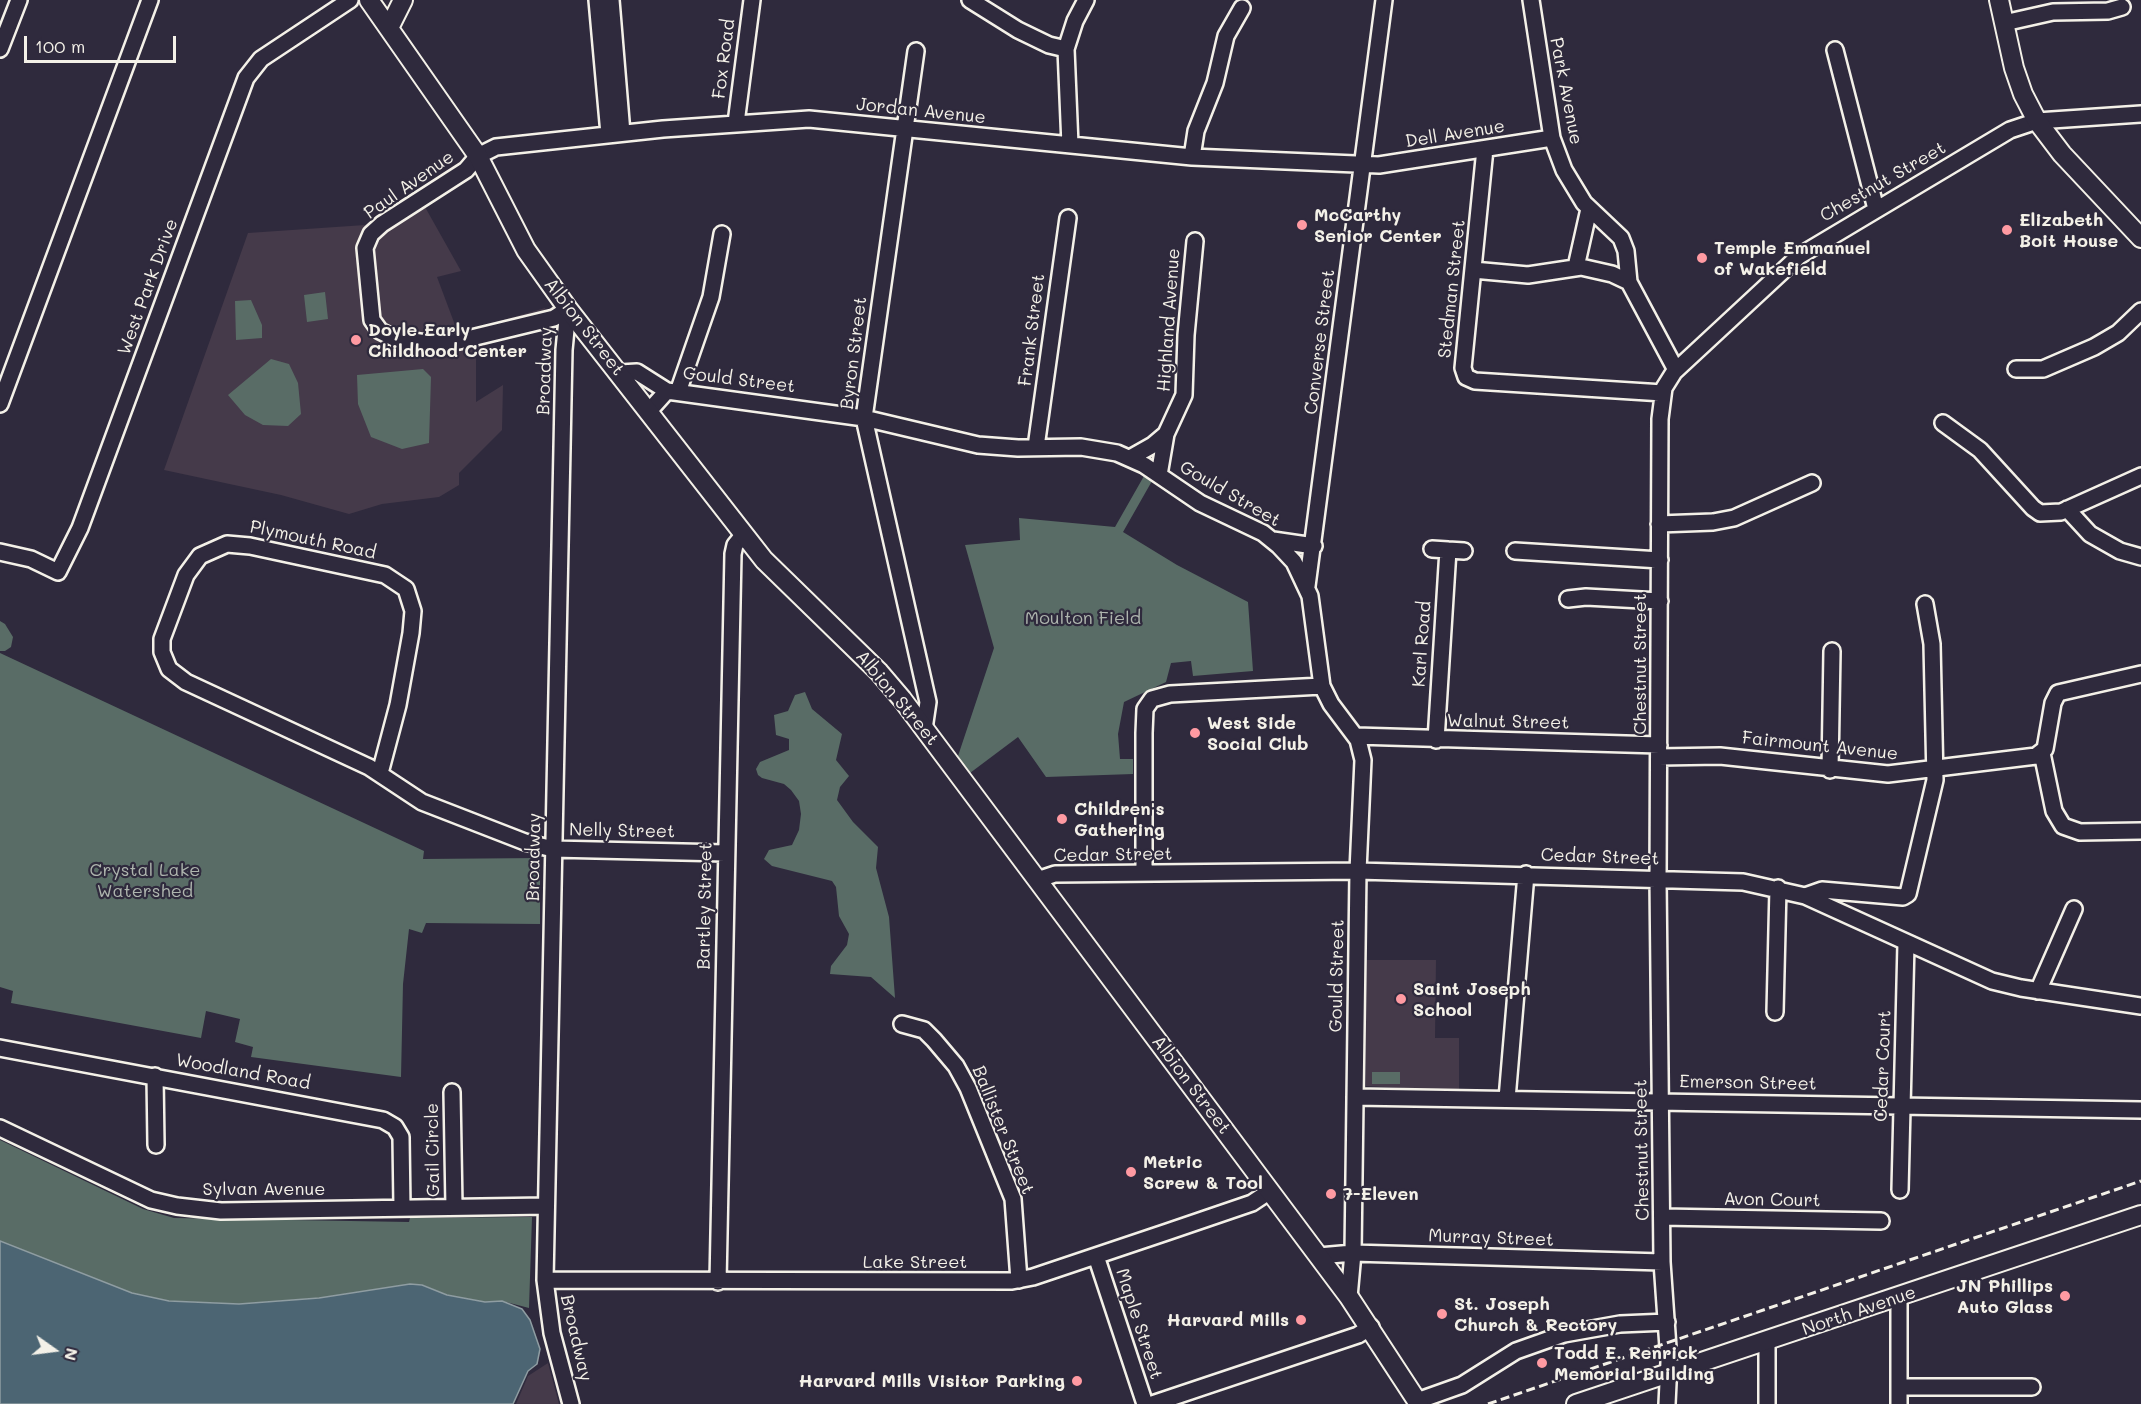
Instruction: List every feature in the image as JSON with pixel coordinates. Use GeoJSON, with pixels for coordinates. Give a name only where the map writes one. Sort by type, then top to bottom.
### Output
{"type":"FeatureCollection","features":[{"type":"Feature","properties":{"kind":"main road","name":"Albion Street"},"geometry":{"type":"LineString","coordinates":[[369,0],[478,156],[526,250],[568,309],[773,570],[879,672],[924,729],[1319,1256],[1371,1327],[1418,1402]]}},
{"type":"Feature","properties":{"kind":"main road"},"geometry":{"type":"LineString","coordinates":[[390,28],[403,0]]}},
{"type":"Feature","properties":{"kind":"main road"},"geometry":{"type":"LineString","coordinates":[[1999,0],[2018,81],[2037,121],[2062,154],[2141,238]]}},
{"type":"Feature","properties":{"kind":"main road","name":"North Avenue"},"geometry":{"type":"LineString","coordinates":[[1576,1404],[2136,1220]]}},
{"type":"Feature","properties":{"kind":"street"},"geometry":{"type":"LineString","coordinates":[[0,49],[19,0]]}},
{"type":"Feature","properties":{"kind":"street"},"geometry":{"type":"LineString","coordinates":[[0,404],[150,0]]}},
{"type":"Feature","properties":{"kind":"street","name":"West Park Drive"},"geometry":{"type":"LineString","coordinates":[[0,552],[31,559],[58,572],[80,528],[246,78],[261,59],[350,0]]}},
{"type":"Feature","properties":{"kind":"street"},"geometry":{"type":"LineString","coordinates":[[597,0],[616,134]]}},
{"type":"Feature","properties":{"kind":"street"},"geometry":{"type":"LineString","coordinates":[[611,0],[616,134]]}},
{"type":"Feature","properties":{"kind":"street","name":"Fox Road"},"geometry":{"type":"LineString","coordinates":[[736,123],[752,0]]}},
{"type":"Feature","properties":{"kind":"street"},"geometry":{"type":"LineString","coordinates":[[970,0],[1018,30],[1049,45],[1066,48]]}},
{"type":"Feature","properties":{"kind":"street"},"geometry":{"type":"LineString","coordinates":[[1070,146],[1066,48],[1075,21],[1086,0]]}},
{"type":"Feature","properties":{"kind":"street","name":"Converse Street"},"geometry":{"type":"LineString","coordinates":[[1307,586],[1384,0]]}},
{"type":"Feature","properties":{"kind":"street","name":"Park Avenue"},"geometry":{"type":"LineString","coordinates":[[1531,0],[1552,138],[1570,183],[1590,209],[1621,238],[1626,251],[1629,282],[1676,370]]}},
{"type":"Feature","properties":{"kind":"street"},"geometry":{"type":"LineString","coordinates":[[2004,23],[2053,12],[2108,11],[2122,7]]}},
{"type":"Feature","properties":{"kind":"street"},"geometry":{"type":"LineString","coordinates":[[1192,157],[1196,131],[1215,83],[1227,32],[1242,8]]}},
{"type":"Feature","properties":{"kind":"street"},"geometry":{"type":"LineString","coordinates":[[1835,50],[1876,208]]}},
{"type":"Feature","properties":{"kind":"street","name":"Byron Street"},"geometry":{"type":"LineString","coordinates":[[916,51],[864,418],[928,702],[924,729]]}},
{"type":"Feature","properties":{"kind":"street","name":"Chestnut Street"},"geometry":{"type":"LineString","coordinates":[[1667,1404],[1667,1322],[1662,1262],[1658,879],[1659,418],[1663,393],[1676,370],[1798,256],[1876,208],[2010,130],[2037,121],[2141,114]]}},
{"type":"Feature","properties":{"kind":"street","name":"Jordan Avenue"},"geometry":{"type":"LineString","coordinates":[[478,156],[501,146],[736,123],[809,119],[1192,157],[1363,164]]}},
{"type":"Feature","properties":{"kind":"street","name":"Dell Avenue"},"geometry":{"type":"LineString","coordinates":[[1363,164],[1382,165],[1552,138]]}},
{"type":"Feature","properties":{"kind":"street","name":"Stedman Street"},"geometry":{"type":"LineString","coordinates":[[1485,149],[1463,368],[1468,379],[1663,393]]}},
{"type":"Feature","properties":{"kind":"street","name":"Paul Avenue"},"geometry":{"type":"LineString","coordinates":[[478,156],[466,170],[377,229],[365,248],[371,313],[380,331],[394,338],[425,344],[470,339],[554,318],[568,309]]}},
{"type":"Feature","properties":{"kind":"street"},"geometry":{"type":"LineString","coordinates":[[1576,267],[1590,209]]}},
{"type":"Feature","properties":{"kind":"street","name":"Frank Street"},"geometry":{"type":"LineString","coordinates":[[1036,447],[1068,218]]}},
{"type":"Feature","properties":{"kind":"street"},"geometry":{"type":"LineString","coordinates":[[649,411],[673,392],[711,297],[722,234]]}},
{"type":"Feature","properties":{"kind":"street","name":"Highland Avenue"},"geometry":{"type":"LineString","coordinates":[[1159,475],[1166,434],[1184,395],[1186,335],[1195,241]]}},
{"type":"Feature","properties":{"kind":"street"},"geometry":{"type":"LineString","coordinates":[[1473,270],[1528,275],[1576,267],[1612,274],[1629,282]]}},
{"type":"Feature","properties":{"kind":"street","name":"Broadway"},"geometry":{"type":"LineString","coordinates":[[568,309],[564,350],[544,1280],[550,1325],[571,1404]]}},
{"type":"Feature","properties":{"kind":"street"},"geometry":{"type":"LineString","coordinates":[[2016,369],[2042,369],[2094,347],[2118,333],[2141,311]]}},
{"type":"Feature","properties":{"kind":"street","name":"Gould Street"},"geometry":{"type":"LineString","coordinates":[[620,373],[635,372],[673,392],[864,418],[978,445],[1092,448],[1130,458],[1194,500],[1272,540],[1294,562],[1307,586],[1312,605],[1322,686],[1331,704],[1356,736],[1362,752],[1358,871],[1353,1253],[1349,1297]]}},
{"type":"Feature","properties":{"kind":"street"},"geometry":{"type":"LineString","coordinates":[[1943,423],[1980,450],[2037,512],[2049,514],[2067,509],[2141,476]]}},
{"type":"Feature","properties":{"kind":"street","name":"Highland Avenue"},"geometry":{"type":"LineString","coordinates":[[1130,458],[1153,445],[1166,434]]}},
{"type":"Feature","properties":{"kind":"street"},"geometry":{"type":"LineString","coordinates":[[1659,524],[1713,522],[1734,518],[1812,483]]}},
{"type":"Feature","properties":{"kind":"street"},"geometry":{"type":"LineString","coordinates":[[2067,509],[2090,534],[2120,551],[2141,557]]}},
{"type":"Feature","properties":{"kind":"street","name":"Bartley Street"},"geometry":{"type":"LineString","coordinates":[[718,1282],[732,554],[736,542],[744,534]]}},
{"type":"Feature","properties":{"kind":"street"},"geometry":{"type":"LineString","coordinates":[[1272,540],[1314,546]]}},
{"type":"Feature","properties":{"kind":"street","name":"Plymouth Road"},"geometry":{"type":"LineString","coordinates":[[380,774],[410,644],[413,612],[406,589],[396,580],[375,573],[250,546],[227,544],[200,556],[186,575],[164,631],[162,652],[170,669],[195,687],[380,774],[429,806],[525,842],[553,849]]}},
{"type":"Feature","properties":{"kind":"street"},"geometry":{"type":"LineString","coordinates":[[1432,549],[1464,551]]}},
{"type":"Feature","properties":{"kind":"street","name":"Karl Road"},"geometry":{"type":"LineString","coordinates":[[1436,740],[1448,550]]}},
{"type":"Feature","properties":{"kind":"street"},"geometry":{"type":"LineString","coordinates":[[1515,551],[1660,560]]}},
{"type":"Feature","properties":{"kind":"street"},"geometry":{"type":"LineString","coordinates":[[1568,599],[1586,597],[1660,601]]}},
{"type":"Feature","properties":{"kind":"street"},"geometry":{"type":"LineString","coordinates":[[1805,896],[1824,890],[1907,896],[1934,784],[1932,644],[1925,604]]}},
{"type":"Feature","properties":{"kind":"street"},"geometry":{"type":"LineString","coordinates":[[1830,770],[1832,651]]}},
{"type":"Feature","properties":{"kind":"street"},"geometry":{"type":"LineString","coordinates":[[2141,674],[2058,693],[2053,700],[2047,744],[2042,753],[2054,811],[2063,826],[2080,832],[2141,831]]}},
{"type":"Feature","properties":{"kind":"street"},"geometry":{"type":"LineString","coordinates":[[1144,873],[1145,709],[1152,699],[1170,694],[1322,686]]}},
{"type":"Feature","properties":{"kind":"street","name":"Walnut Street"},"geometry":{"type":"LineString","coordinates":[[1356,736],[1659,751]]}},
{"type":"Feature","properties":{"kind":"street","name":"Fairmount Avenue"},"geometry":{"type":"LineString","coordinates":[[1659,751],[1830,770],[1888,774],[2042,753]]}},
{"type":"Feature","properties":{"kind":"street","name":"Nelly Street"},"geometry":{"type":"LineString","coordinates":[[553,849],[725,853]]}},
{"type":"Feature","properties":{"kind":"street","name":"Cedar Street"},"geometry":{"type":"LineString","coordinates":[[1037,880],[1054,874],[1358,871],[1734,881],[1778,888],[1805,896],[1992,981],[2038,991],[2141,1006]]}},
{"type":"Feature","properties":{"kind":"street"},"geometry":{"type":"LineString","coordinates":[[1507,1099],[1526,874]]}},
{"type":"Feature","properties":{"kind":"street"},"geometry":{"type":"LineString","coordinates":[[1774,1012],[1778,888]]}},
{"type":"Feature","properties":{"kind":"street"},"geometry":{"type":"LineString","coordinates":[[2038,991],[2074,909]]}},
{"type":"Feature","properties":{"kind":"street","name":"Cedar Court"},"geometry":{"type":"LineString","coordinates":[[1900,1190],[1906,943]]}},
{"type":"Feature","properties":{"kind":"street","name":"Ballister Street"},"geometry":{"type":"LineString","coordinates":[[902,1024],[924,1030],[956,1066],[968,1088],[1012,1199],[1020,1280]]}},
{"type":"Feature","properties":{"kind":"street","name":"Woodland Road"},"geometry":{"type":"LineString","coordinates":[[0,1048],[340,1110],[390,1123],[401,1137],[402,1208]]}},
{"type":"Feature","properties":{"kind":"street"},"geometry":{"type":"LineString","coordinates":[[155,1076],[156,1145]]}},
{"type":"Feature","properties":{"kind":"street","name":"Gail Circle"},"geometry":{"type":"LineString","coordinates":[[452,1092],[454,1207]]}},
{"type":"Feature","properties":{"kind":"street","name":"Emerson Street"},"geometry":{"type":"LineString","coordinates":[[1355,1097],[2141,1110]]}},
{"type":"Feature","properties":{"kind":"street","name":"Sylvan Avenue"},"geometry":{"type":"LineString","coordinates":[[0,1128],[128,1189],[170,1205],[221,1211],[546,1206]]}},
{"type":"Feature","properties":{"kind":"street","name":"Lake Street"},"geometry":{"type":"LineString","coordinates":[[544,1280],[718,1282],[1020,1280],[1252,1203],[1270,1191]]}},
{"type":"Feature","properties":{"kind":"street","name":"Avon Court"},"geometry":{"type":"LineString","coordinates":[[1662,1217],[1881,1221]]}},
{"type":"Feature","properties":{"kind":"street","name":"Murray Street"},"geometry":{"type":"LineString","coordinates":[[1319,1256],[1353,1253],[1662,1262]]}},
{"type":"Feature","properties":{"kind":"street","name":"Maple Street"},"geometry":{"type":"LineString","coordinates":[[1096,1256],[1145,1404]]}},
{"type":"Feature","properties":{"kind":"street"},"geometry":{"type":"LineString","coordinates":[[1899,1297],[1899,1404]]}},
{"type":"Feature","properties":{"kind":"street"},"geometry":{"type":"LineString","coordinates":[[1418,1402],[1462,1385],[1516,1351],[1564,1334],[1620,1324],[1667,1322]]}},
{"type":"Feature","properties":{"kind":"street"},"geometry":{"type":"LineString","coordinates":[[1152,1404],[1358,1335],[1371,1327]]}},
{"type":"Feature","properties":{"kind":"street"},"geometry":{"type":"LineString","coordinates":[[1767,1342],[1767,1404]]}},
{"type":"Feature","properties":{"kind":"street"},"geometry":{"type":"LineString","coordinates":[[1899,1387],[2032,1387]]}},
{"type":"Feature","properties":{"kind":"shaded area","name":"Doyle Early Childhood Center"},"geometry":{"type":"Polygon","coordinates":[[[462,160],[473,177],[425,207],[461,271],[437,277],[458,333],[545,308],[550,326],[476,348],[476,402],[503,385],[502,430],[459,473],[459,485],[439,497],[382,504],[349,514],[281,495],[164,470],[248,233],[365,225],[462,160]]]}},
{"type":"Feature","properties":{"kind":"shaded area","name":"Saint Joseph School"},"geometry":{"type":"Polygon","coordinates":[[[1365,960],[1436,960],[1435,1038],[1459,1038],[1459,1091],[1366,1086],[1365,960]]]}},
{"type":"Feature","properties":{"kind":"shaded area"},"geometry":{"type":"Polygon","coordinates":[[[548,1363],[559,1404],[516,1404],[528,1376],[548,1363]]]}},
{"type":"Feature","properties":{"kind":"green space"},"geometry":{"type":"Polygon","coordinates":[[[325,292],[328,319],[307,322],[304,295],[325,292]]]}},
{"type":"Feature","properties":{"kind":"green space"},"geometry":{"type":"Polygon","coordinates":[[[251,300],[262,325],[262,338],[236,340],[235,301],[251,300]]]}},
{"type":"Feature","properties":{"kind":"green space"},"geometry":{"type":"Polygon","coordinates":[[[271,359],[289,364],[298,383],[301,414],[288,426],[263,425],[245,415],[228,395],[271,359]]]}},
{"type":"Feature","properties":{"kind":"green space"},"geometry":{"type":"Polygon","coordinates":[[[423,369],[431,377],[429,443],[402,449],[371,437],[358,404],[357,375],[423,369]]]}},
{"type":"Feature","properties":{"kind":"green space","name":"Moulton Field"},"geometry":{"type":"Polygon","coordinates":[[[1144,476],[1152,481],[1123,532],[1177,565],[1248,602],[1253,671],[1193,676],[1191,661],[1171,663],[1166,682],[1124,702],[1118,734],[1120,759],[1133,759],[1133,774],[1046,777],[1018,737],[970,773],[958,756],[994,648],[965,545],[1020,540],[1019,518],[1115,527],[1144,476]]]}},
{"type":"Feature","properties":{"kind":"green space"},"geometry":{"type":"Polygon","coordinates":[[[0,621],[5,624],[13,637],[11,647],[5,651],[0,651],[0,621]]]}},
{"type":"Feature","properties":{"kind":"green space","name":"Crystal Lake Watershed"},"geometry":{"type":"Polygon","coordinates":[[[0,653],[424,851],[423,859],[540,858],[540,924],[426,923],[422,933],[409,929],[403,984],[401,1077],[251,1057],[253,1047],[235,1042],[240,1019],[206,1011],[201,1038],[11,1003],[13,991],[0,987],[0,653]]]}},
{"type":"Feature","properties":{"kind":"green space"},"geometry":{"type":"Polygon","coordinates":[[[805,692],[812,709],[842,734],[836,760],[849,776],[840,787],[837,800],[853,822],[878,847],[876,868],[889,917],[895,998],[871,977],[830,974],[831,966],[847,945],[849,934],[839,916],[836,887],[832,881],[772,866],[764,859],[769,850],[792,845],[799,830],[801,814],[799,801],[791,790],[784,784],[762,778],[756,769],[760,762],[789,750],[789,739],[776,735],[774,715],[788,711],[795,695],[805,692]]]}},
{"type":"Feature","properties":{"kind":"green space"},"geometry":{"type":"Polygon","coordinates":[[[1372,1072],[1400,1072],[1400,1084],[1372,1084],[1372,1072]]]}},
{"type":"Feature","properties":{"kind":"green space"},"geometry":{"type":"Polygon","coordinates":[[[0,1140],[143,1209],[174,1218],[409,1222],[410,1218],[532,1217],[529,1308],[502,1301],[485,1302],[447,1295],[423,1285],[410,1284],[319,1298],[239,1304],[169,1301],[132,1293],[0,1241],[0,1140]]]}},
{"type":"Feature","properties":{"kind":"water"},"geometry":{"type":"Polygon","coordinates":[[[0,1241],[132,1293],[169,1301],[239,1304],[319,1298],[410,1284],[422,1285],[447,1295],[485,1302],[502,1301],[522,1309],[530,1320],[540,1349],[537,1364],[528,1371],[513,1404],[0,1404],[0,1241]]]}},
{"type":"Feature","properties":{"kind":"railway"},"geometry":{"type":"LineString","coordinates":[[1488,1404],[2141,1181]]}},
{"type":"Feature","properties":{"kind":"place","name":"McCarthy Senior Center"},"geometry":{"type":"Point","coordinates":[1302,225]}},
{"type":"Feature","properties":{"kind":"place","name":"Elizabeth Boit House"},"geometry":{"type":"Point","coordinates":[2007,230]}},
{"type":"Feature","properties":{"kind":"place","name":"Temple Emmanuel of Wakefield"},"geometry":{"type":"Point","coordinates":[1702,258]}},
{"type":"Feature","properties":{"kind":"place","name":"Doyle Early Childhood Center"},"geometry":{"type":"Point","coordinates":[356,340]}},
{"type":"Feature","properties":{"kind":"place","name":"West Side Social Club"},"geometry":{"type":"Point","coordinates":[1195,733]}},
{"type":"Feature","properties":{"kind":"place","name":"Children's Gathering"},"geometry":{"type":"Point","coordinates":[1062,819]}},
{"type":"Feature","properties":{"kind":"place","name":"Saint Joseph School"},"geometry":{"type":"Point","coordinates":[1401,999]}},
{"type":"Feature","properties":{"kind":"place","name":"Metric Screw & Tool"},"geometry":{"type":"Point","coordinates":[1131,1172]}},
{"type":"Feature","properties":{"kind":"place","name":"7-Eleven"},"geometry":{"type":"Point","coordinates":[1331,1194]}},
{"type":"Feature","properties":{"kind":"place","name":"JN Phillips Auto Glass"},"geometry":{"type":"Point","coordinates":[2065,1296]}},
{"type":"Feature","properties":{"kind":"place","name":"St. Joseph Church & Rectory"},"geometry":{"type":"Point","coordinates":[1442,1314]}},
{"type":"Feature","properties":{"kind":"place","name":"Harvard Mills"},"geometry":{"type":"Point","coordinates":[1301,1320]}},
{"type":"Feature","properties":{"kind":"place","name":"Todd E. Renrick Memorial Building"},"geometry":{"type":"Point","coordinates":[1542,1363]}},
{"type":"Feature","properties":{"kind":"place","name":"Harvard Mills Visitor Parking"},"geometry":{"type":"Point","coordinates":[1077,1381]}}]}
